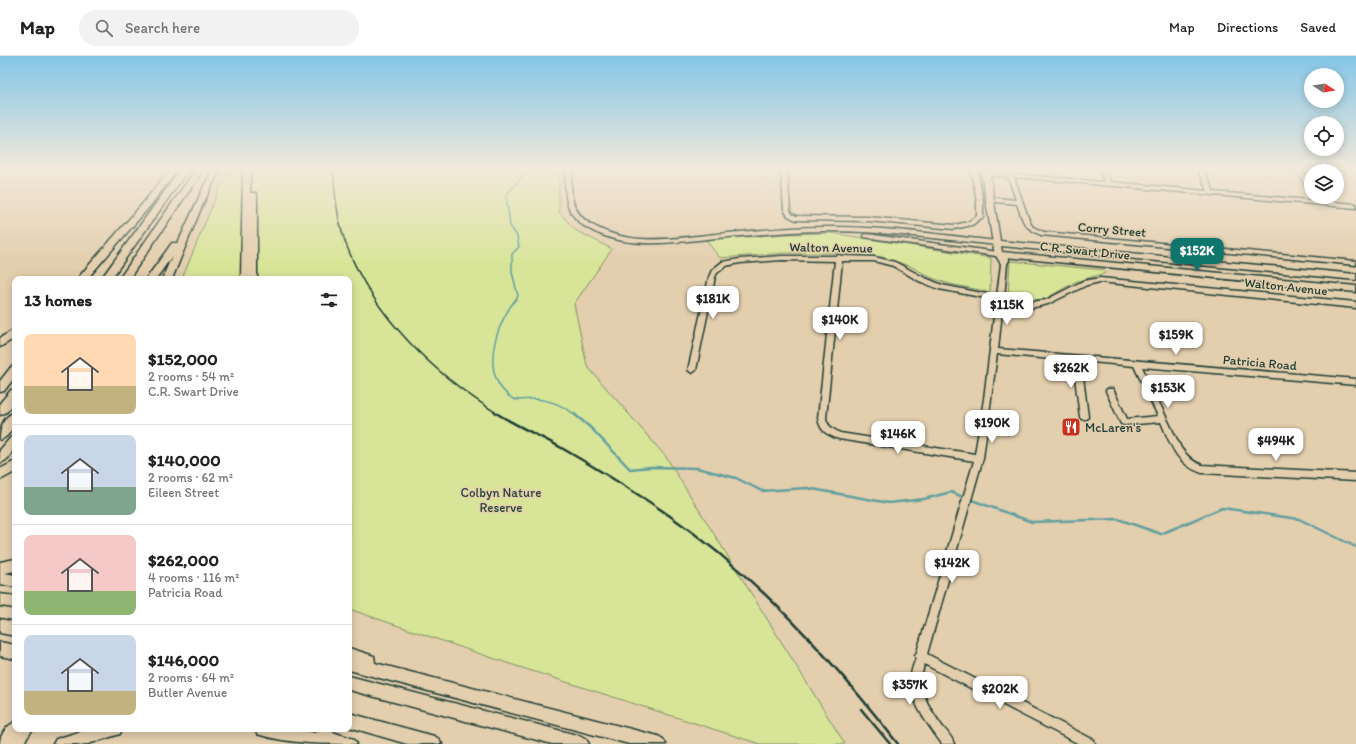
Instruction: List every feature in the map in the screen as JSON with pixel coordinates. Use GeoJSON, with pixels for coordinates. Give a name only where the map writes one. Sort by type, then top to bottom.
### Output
{"type":"FeatureCollection","features":[{"type":"Feature","properties":{"kind":"highway"},"geometry":{"type":"LineString","coordinates":[[92,276],[149,201]]}},
{"type":"Feature","properties":{"kind":"highway"},"geometry":{"type":"LineString","coordinates":[[108,276],[162,201]]}},
{"type":"Feature","properties":{"kind":"highway"},"geometry":{"type":"LineString","coordinates":[[126,276],[178,201]]}},
{"type":"Feature","properties":{"kind":"highway"},"geometry":{"type":"LineString","coordinates":[[168,276],[200,201]]}},
{"type":"Feature","properties":{"kind":"highway"},"geometry":{"type":"LineString","coordinates":[[85,276],[147,204]]}},
{"type":"Feature","properties":{"kind":"highway"},"geometry":{"type":"LineString","coordinates":[[154,276],[171,252],[198,206]]}},
{"type":"Feature","properties":{"kind":"highway"},"geometry":{"type":"LineString","coordinates":[[0,343],[12,335]]}},
{"type":"Feature","properties":{"kind":"highway"},"geometry":{"type":"LineString","coordinates":[[0,388],[12,374]]}},
{"type":"Feature","properties":{"kind":"highway"},"geometry":{"type":"LineString","coordinates":[[0,410],[12,396]]}},
{"type":"Feature","properties":{"kind":"highway"},"geometry":{"type":"LineString","coordinates":[[0,435],[12,420]]}},
{"type":"Feature","properties":{"kind":"highway"},"geometry":{"type":"LineString","coordinates":[[0,458],[12,444]]}},
{"type":"Feature","properties":{"kind":"highway"},"geometry":{"type":"LineString","coordinates":[[0,475],[12,468]]}},
{"type":"Feature","properties":{"kind":"highway"},"geometry":{"type":"LineString","coordinates":[[0,568],[12,566]]}},
{"type":"Feature","properties":{"kind":"highway"},"geometry":{"type":"LineString","coordinates":[[0,578],[12,580]]}},
{"type":"Feature","properties":{"kind":"highway"},"geometry":{"type":"LineString","coordinates":[[0,600],[12,602]]}},
{"type":"Feature","properties":{"kind":"highway"},"geometry":{"type":"LineString","coordinates":[[0,626],[12,628]]}},
{"type":"Feature","properties":{"kind":"highway"},"geometry":{"type":"LineString","coordinates":[[0,649],[12,651]]}},
{"type":"Feature","properties":{"kind":"highway"},"geometry":{"type":"LineString","coordinates":[[352,656],[505,704]]}},
{"type":"Feature","properties":{"kind":"highway"},"geometry":{"type":"LineString","coordinates":[[352,664],[658,744]]}},
{"type":"Feature","properties":{"kind":"highway"},"geometry":{"type":"LineString","coordinates":[[352,684],[581,744]]}},
{"type":"Feature","properties":{"kind":"highway"},"geometry":{"type":"LineString","coordinates":[[352,721],[434,744]]}},
{"type":"Feature","properties":{"kind":"highway"},"geometry":{"type":"LineString","coordinates":[[62,744],[104,732]]}},
{"type":"Feature","properties":{"kind":"highway"},"geometry":{"type":"LineString","coordinates":[[275,732],[328,744]]}},
{"type":"Feature","properties":{"kind":"highway"},"geometry":{"type":"LineString","coordinates":[[305,732],[349,744]]}},
{"type":"Feature","properties":{"kind":"main road"},"geometry":{"type":"LineString","coordinates":[[245,276],[246,201]]}},
{"type":"Feature","properties":{"kind":"main road"},"geometry":{"type":"LineString","coordinates":[[253,201],[253,276]]}},
{"type":"Feature","properties":{"kind":"main road"},"geometry":{"type":"LineString","coordinates":[[993,201],[1002,254]]}},
{"type":"Feature","properties":{"kind":"main road"},"geometry":{"type":"LineString","coordinates":[[996,201],[1000,243]]}},
{"type":"Feature","properties":{"kind":"main road","name":"C.R. Swart Drive"},"geometry":{"type":"LineString","coordinates":[[1000,243],[1356,277]]}},
{"type":"Feature","properties":{"kind":"main road","name":"C.R. Swart Drive"},"geometry":{"type":"LineString","coordinates":[[1002,254],[1356,289]]}},
{"type":"Feature","properties":{"kind":"main road"},"geometry":{"type":"LineString","coordinates":[[3,744],[13,732]]}},
{"type":"Feature","properties":{"kind":"main road"},"geometry":{"type":"LineString","coordinates":[[15,744],[24,732]]}},
{"type":"Feature","properties":{"kind":"street","name":"C.R. Swart Drive"},"geometry":{"type":"LineString","coordinates":[[569,201],[574,212],[591,227],[610,236],[628,240],[656,241],[841,229],[1000,243]]}},
{"type":"Feature","properties":{"kind":"street"},"geometry":{"type":"LineString","coordinates":[[786,201],[787,210],[792,217],[803,219],[868,219],[949,227],[963,226],[980,217],[979,201]]}},
{"type":"Feature","properties":{"kind":"street"},"geometry":{"type":"LineString","coordinates":[[1008,201],[1018,202]]}},
{"type":"Feature","properties":{"kind":"street","name":"Corry Street"},"geometry":{"type":"LineString","coordinates":[[1018,202],[1027,223],[1034,230],[1052,235],[1356,263]]}},
{"type":"Feature","properties":{"kind":"street"},"geometry":{"type":"LineString","coordinates":[[1332,204],[1356,206]]}},
{"type":"Feature","properties":{"kind":"street","name":"C.R. Swart Drive"},"geometry":{"type":"LineString","coordinates":[[813,230],[1002,254]]}},
{"type":"Feature","properties":{"kind":"street"},"geometry":{"type":"LineString","coordinates":[[949,744],[924,709],[915,680],[920,656],[979,458],[985,424],[1004,264],[1006,260],[1002,254]]}},
{"type":"Feature","properties":{"kind":"street"},"geometry":{"type":"LineString","coordinates":[[839,257],[822,422],[827,430],[839,436],[979,458]]}},
{"type":"Feature","properties":{"kind":"street","name":"Walton Avenue"},"geometry":{"type":"LineString","coordinates":[[692,370],[712,276],[714,272],[724,264],[740,261],[782,258],[839,257],[874,259],[886,261],[941,287],[1025,304],[1042,304],[1084,283],[1100,280],[1356,305]]}},
{"type":"Feature","properties":{"kind":"street","name":"Patricia Road"},"geometry":{"type":"LineString","coordinates":[[994,350],[1356,382]]}},
{"type":"Feature","properties":{"kind":"street"},"geometry":{"type":"LineString","coordinates":[[1077,358],[1084,417]]}},
{"type":"Feature","properties":{"kind":"street"},"geometry":{"type":"LineString","coordinates":[[1136,363],[1178,450],[1183,458],[1190,464],[1202,469],[1356,477]]}},
{"type":"Feature","properties":{"kind":"street"},"geometry":{"type":"LineString","coordinates":[[1110,391],[1124,422],[1162,419]]}},
{"type":"Feature","properties":{"kind":"street"},"geometry":{"type":"LineString","coordinates":[[920,656],[1090,744]]}},
{"type":"Feature","properties":{"kind":"green space","name":"Colbyn Nature Reserve"},"geometry":{"type":"Polygon","coordinates":[[[214,201],[559,201],[559,212],[575,230],[612,249],[574,304],[587,366],[666,457],[845,744],[760,744],[507,663],[352,610],[352,276],[183,276],[214,201]]]}},
{"type":"Feature","properties":{"kind":"green space"},"geometry":{"type":"Polygon","coordinates":[[[831,233],[991,258],[990,292],[950,284],[932,278],[912,267],[883,257],[850,253],[785,253],[720,258],[706,240],[786,234],[831,233]]]}},
{"type":"Feature","properties":{"kind":"green space"},"geometry":{"type":"Polygon","coordinates":[[[1010,261],[1104,270],[1105,273],[1075,282],[1045,299],[1029,300],[1008,297],[1010,261]]]}},
{"type":"Feature","properties":{"kind":"waterway"},"geometry":{"type":"LineString","coordinates":[[507,201],[510,226],[517,236],[519,247],[512,254],[512,272],[518,296],[510,307],[497,334],[493,363],[496,377],[502,389],[513,399],[538,399],[549,401],[560,405],[574,414]]}},
{"type":"Feature","properties":{"kind":"waterway"},"geometry":{"type":"LineString","coordinates":[[573,413],[592,429],[630,469],[651,467],[697,468],[736,478],[762,491],[807,488],[889,503],[924,499],[951,492],[965,498]]}},
{"type":"Feature","properties":{"kind":"waterway"},"geometry":{"type":"LineString","coordinates":[[969,499],[1032,522],[1118,519],[1161,534],[1222,508],[1299,519],[1356,547]]}},
{"type":"Feature","properties":{"kind":"railway"},"geometry":{"type":"LineString","coordinates":[[336,201],[340,226],[346,244],[372,295],[389,319],[429,362],[451,381],[498,414]]}},
{"type":"Feature","properties":{"kind":"railway"},"geometry":{"type":"LineString","coordinates":[[496,413],[565,450],[632,491],[670,516],[734,566],[793,621],[847,682],[898,744]]}},
{"type":"Feature","properties":{"kind":"railway"},"geometry":{"type":"LineString","coordinates":[[861,709],[890,744]]}},
{"type":"Feature","properties":{"kind":"place","name":"McLaren's"},"geometry":{"type":"Point","coordinates":[1071,427]}}]}
